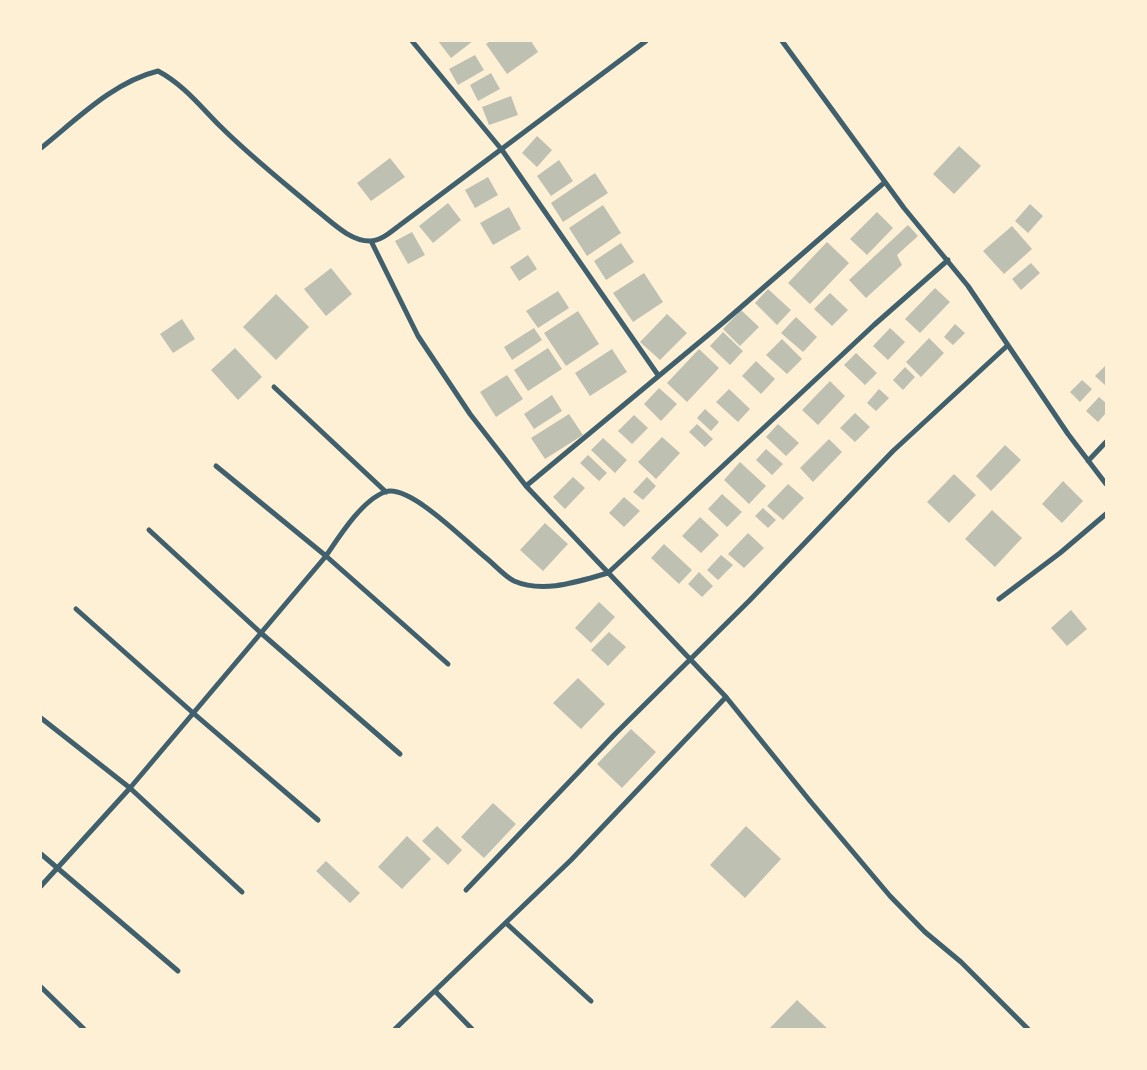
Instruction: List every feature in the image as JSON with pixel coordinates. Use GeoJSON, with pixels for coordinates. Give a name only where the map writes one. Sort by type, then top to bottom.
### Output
{"type":"FeatureCollection","features":[{"type":"Feature","properties":{"kind":"street"},"geometry":{"type":"LineString","coordinates":[[412,41],[502,150],[658,375]]}},
{"type":"Feature","properties":{"kind":"street"},"geometry":{"type":"LineString","coordinates":[[41,148],[99,102],[139,76],[158,71],[174,80],[188,92],[261,164],[330,221],[350,236],[371,242],[383,237],[646,41]]}},
{"type":"Feature","properties":{"kind":"street"},"geometry":{"type":"LineString","coordinates":[[782,41],[885,182],[968,286],[1088,461],[1106,484]]}},
{"type":"Feature","properties":{"kind":"street"},"geometry":{"type":"LineString","coordinates":[[526,486],[885,182]]}},
{"type":"Feature","properties":{"kind":"street"},"geometry":{"type":"LineString","coordinates":[[371,242],[418,336],[470,414],[526,486],[726,697],[890,896],[925,932],[961,962],[1028,1029]]}},
{"type":"Feature","properties":{"kind":"street"},"geometry":{"type":"LineString","coordinates":[[41,886],[130,788],[192,712],[326,556],[346,528],[375,497],[386,492],[398,491],[419,502],[514,581],[536,586],[568,585],[608,573],[874,325],[948,260]]}},
{"type":"Feature","properties":{"kind":"street"},"geometry":{"type":"LineString","coordinates":[[466,890],[690,658],[749,602],[893,451],[1008,345]]}},
{"type":"Feature","properties":{"kind":"street"},"geometry":{"type":"LineString","coordinates":[[274,387],[386,492]]}},
{"type":"Feature","properties":{"kind":"street"},"geometry":{"type":"LineString","coordinates":[[1088,461],[1106,442]]}},
{"type":"Feature","properties":{"kind":"street"},"geometry":{"type":"LineString","coordinates":[[216,466],[326,556],[448,664]]}},
{"type":"Feature","properties":{"kind":"street"},"geometry":{"type":"LineString","coordinates":[[999,599],[1060,553],[1106,514]]}},
{"type":"Feature","properties":{"kind":"street"},"geometry":{"type":"LineString","coordinates":[[149,530],[260,633],[400,754]]}},
{"type":"Feature","properties":{"kind":"street"},"geometry":{"type":"LineString","coordinates":[[76,609],[318,820]]}},
{"type":"Feature","properties":{"kind":"street"},"geometry":{"type":"LineString","coordinates":[[395,1029],[571,860],[726,697]]}},
{"type":"Feature","properties":{"kind":"street"},"geometry":{"type":"LineString","coordinates":[[41,718],[130,788],[242,892]]}},
{"type":"Feature","properties":{"kind":"street"},"geometry":{"type":"LineString","coordinates":[[41,854],[178,971]]}},
{"type":"Feature","properties":{"kind":"street"},"geometry":{"type":"LineString","coordinates":[[506,923],[591,1001]]}},
{"type":"Feature","properties":{"kind":"street"},"geometry":{"type":"LineString","coordinates":[[41,987],[84,1029]]}},
{"type":"Feature","properties":{"kind":"street"},"geometry":{"type":"LineString","coordinates":[[435,991],[472,1029]]}},
{"type":"Feature","properties":{"kind":"building"},"geometry":{"type":"Polygon","coordinates":[[[438,41],[473,41],[451,58],[438,41]]]}},
{"type":"Feature","properties":{"kind":"building"},"geometry":{"type":"Polygon","coordinates":[[[490,41],[531,41],[538,52],[507,74],[486,44],[490,41]]]}},
{"type":"Feature","properties":{"kind":"building"},"geometry":{"type":"Polygon","coordinates":[[[475,55],[484,70],[458,85],[449,69],[475,55]]]}},
{"type":"Feature","properties":{"kind":"building"},"geometry":{"type":"Polygon","coordinates":[[[491,73],[500,89],[478,101],[470,85],[491,73]]]}},
{"type":"Feature","properties":{"kind":"building"},"geometry":{"type":"Polygon","coordinates":[[[511,96],[518,115],[489,125],[482,107],[511,96]]]}},
{"type":"Feature","properties":{"kind":"building"},"geometry":{"type":"Polygon","coordinates":[[[537,136],[552,150],[537,167],[522,153],[537,136]]]}},
{"type":"Feature","properties":{"kind":"building"},"geometry":{"type":"Polygon","coordinates":[[[959,146],[981,166],[954,194],[933,174],[959,146]]]}},
{"type":"Feature","properties":{"kind":"building"},"geometry":{"type":"Polygon","coordinates":[[[390,158],[405,177],[371,201],[357,183],[390,158]]]}},
{"type":"Feature","properties":{"kind":"building"},"geometry":{"type":"Polygon","coordinates":[[[559,160],[573,181],[551,196],[537,176],[559,160]]]}},
{"type":"Feature","properties":{"kind":"building"},"geometry":{"type":"Polygon","coordinates":[[[595,173],[608,193],[563,222],[551,203],[595,173]]]}},
{"type":"Feature","properties":{"kind":"building"},"geometry":{"type":"Polygon","coordinates":[[[488,177],[498,195],[475,208],[465,190],[488,177]]]}},
{"type":"Feature","properties":{"kind":"building"},"geometry":{"type":"Polygon","coordinates":[[[448,203],[461,220],[433,243],[419,226],[448,203]]]}},
{"type":"Feature","properties":{"kind":"building"},"geometry":{"type":"Polygon","coordinates":[[[1030,204],[1043,216],[1028,233],[1015,221],[1030,204]]]}},
{"type":"Feature","properties":{"kind":"building"},"geometry":{"type":"Polygon","coordinates":[[[603,205],[621,233],[587,256],[569,228],[603,205]]]}},
{"type":"Feature","properties":{"kind":"building"},"geometry":{"type":"Polygon","coordinates":[[[509,207],[521,229],[493,245],[480,223],[509,207]]]}},
{"type":"Feature","properties":{"kind":"building"},"geometry":{"type":"Polygon","coordinates":[[[877,212],[893,228],[867,255],[850,239],[877,212]]]}},
{"type":"Feature","properties":{"kind":"building"},"geometry":{"type":"Polygon","coordinates":[[[908,225],[918,236],[897,255],[902,265],[866,298],[849,280],[908,225]]]}},
{"type":"Feature","properties":{"kind":"building"},"geometry":{"type":"Polygon","coordinates":[[[1012,226],[1032,249],[1004,274],[983,251],[1012,226]]]}},
{"type":"Feature","properties":{"kind":"building"},"geometry":{"type":"Polygon","coordinates":[[[412,232],[425,255],[408,264],[395,241],[412,232]]]}},
{"type":"Feature","properties":{"kind":"building"},"geometry":{"type":"Polygon","coordinates":[[[827,242],[849,263],[810,304],[788,283],[827,242]]]}},
{"type":"Feature","properties":{"kind":"building"},"geometry":{"type":"Polygon","coordinates":[[[621,243],[634,262],[606,280],[594,261],[621,243]]]}},
{"type":"Feature","properties":{"kind":"building"},"geometry":{"type":"Polygon","coordinates":[[[528,255],[537,269],[519,281],[510,267],[528,255]]]}},
{"type":"Feature","properties":{"kind":"building"},"geometry":{"type":"Polygon","coordinates":[[[1031,263],[1040,273],[1021,290],[1012,279],[1031,263]]]}},
{"type":"Feature","properties":{"kind":"building"},"geometry":{"type":"Polygon","coordinates":[[[331,268],[352,294],[326,316],[304,289],[331,268]]]}},
{"type":"Feature","properties":{"kind":"building"},"geometry":{"type":"Polygon","coordinates":[[[644,273],[663,302],[633,322],[613,293],[644,273]]]}},
{"type":"Feature","properties":{"kind":"building"},"geometry":{"type":"Polygon","coordinates":[[[935,288],[950,302],[920,333],[905,319],[935,288]]]}},
{"type":"Feature","properties":{"kind":"building"},"geometry":{"type":"Polygon","coordinates":[[[768,289],[791,310],[777,325],[755,303],[768,289]]]}},
{"type":"Feature","properties":{"kind":"building"},"geometry":{"type":"Polygon","coordinates":[[[558,291],[569,308],[538,328],[526,311],[558,291]]]}},
{"type":"Feature","properties":{"kind":"building"},"geometry":{"type":"Polygon","coordinates":[[[830,293],[848,310],[832,326],[814,309],[830,293]]]}},
{"type":"Feature","properties":{"kind":"building"},"geometry":{"type":"Polygon","coordinates":[[[276,294],[309,327],[276,360],[243,327],[276,294]]]}},
{"type":"Feature","properties":{"kind":"building"},"geometry":{"type":"Polygon","coordinates":[[[741,310],[759,327],[740,346],[723,329],[741,310]]]}},
{"type":"Feature","properties":{"kind":"building"},"geometry":{"type":"Polygon","coordinates":[[[578,311],[599,344],[566,366],[544,333],[578,311]]]}},
{"type":"Feature","properties":{"kind":"building"},"geometry":{"type":"Polygon","coordinates":[[[667,314],[687,333],[660,360],[640,342],[667,314]]]}},
{"type":"Feature","properties":{"kind":"building"},"geometry":{"type":"Polygon","coordinates":[[[796,317],[817,337],[803,352],[781,333],[796,317]]]}},
{"type":"Feature","properties":{"kind":"building"},"geometry":{"type":"Polygon","coordinates":[[[182,319],[195,339],[173,353],[160,334],[182,319]]]}},
{"type":"Feature","properties":{"kind":"building"},"geometry":{"type":"Polygon","coordinates":[[[955,324],[965,333],[953,345],[944,337],[955,324]]]}},
{"type":"Feature","properties":{"kind":"building"},"geometry":{"type":"Polygon","coordinates":[[[534,328],[542,340],[512,360],[504,347],[534,328]]]}},
{"type":"Feature","properties":{"kind":"building"},"geometry":{"type":"Polygon","coordinates":[[[890,328],[905,342],[888,360],[873,346],[890,328]]]}},
{"type":"Feature","properties":{"kind":"building"},"geometry":{"type":"Polygon","coordinates":[[[723,332],[743,351],[730,365],[710,346],[723,332]]]}},
{"type":"Feature","properties":{"kind":"building"},"geometry":{"type":"Polygon","coordinates":[[[929,338],[944,353],[921,377],[906,362],[929,338]]]}},
{"type":"Feature","properties":{"kind":"building"},"geometry":{"type":"Polygon","coordinates":[[[782,339],[802,359],[787,374],[766,355],[782,339]]]}},
{"type":"Feature","properties":{"kind":"building"},"geometry":{"type":"Polygon","coordinates":[[[235,348],[262,377],[238,400],[211,370],[235,348]]]}},
{"type":"Feature","properties":{"kind":"building"},"geometry":{"type":"Polygon","coordinates":[[[548,348],[562,369],[528,391],[514,370],[548,348]]]}},
{"type":"Feature","properties":{"kind":"building"},"geometry":{"type":"Polygon","coordinates":[[[612,349],[627,372],[590,396],[575,373],[612,349]]]}},
{"type":"Feature","properties":{"kind":"building"},"geometry":{"type":"Polygon","coordinates":[[[699,349],[719,368],[687,402],[667,383],[699,349]]]}},
{"type":"Feature","properties":{"kind":"building"},"geometry":{"type":"Polygon","coordinates":[[[856,353],[877,373],[865,385],[844,365],[856,353]]]}},
{"type":"Feature","properties":{"kind":"building"},"geometry":{"type":"Polygon","coordinates":[[[756,361],[775,379],[761,394],[742,376],[756,361]]]}},
{"type":"Feature","properties":{"kind":"building"},"geometry":{"type":"Polygon","coordinates":[[[905,367],[915,377],[903,390],[893,380],[905,367]]]}},
{"type":"Feature","properties":{"kind":"building"},"geometry":{"type":"Polygon","coordinates":[[[1106,367],[1106,386],[1095,376],[1106,367]]]}},
{"type":"Feature","properties":{"kind":"building"},"geometry":{"type":"Polygon","coordinates":[[[507,375],[523,399],[496,417],[480,392],[507,375]]]}},
{"type":"Feature","properties":{"kind":"building"},"geometry":{"type":"Polygon","coordinates":[[[1082,380],[1092,389],[1080,402],[1070,392],[1082,380]]]}},
{"type":"Feature","properties":{"kind":"building"},"geometry":{"type":"Polygon","coordinates":[[[830,381],[845,396],[818,425],[802,410],[830,381]]]}},
{"type":"Feature","properties":{"kind":"building"},"geometry":{"type":"Polygon","coordinates":[[[659,388],[677,404],[661,421],[644,404],[659,388]]]}},
{"type":"Feature","properties":{"kind":"building"},"geometry":{"type":"Polygon","coordinates":[[[729,389],[750,409],[738,422],[716,402],[729,389]]]}},
{"type":"Feature","properties":{"kind":"building"},"geometry":{"type":"Polygon","coordinates":[[[879,389],[889,398],[876,411],[867,403],[879,389]]]}},
{"type":"Feature","properties":{"kind":"building"},"geometry":{"type":"Polygon","coordinates":[[[552,395],[562,411],[534,429],[524,414],[552,395]]]}},
{"type":"Feature","properties":{"kind":"building"},"geometry":{"type":"Polygon","coordinates":[[[1099,397],[1106,403],[1106,413],[1098,422],[1086,411],[1099,397]]]}},
{"type":"Feature","properties":{"kind":"building"},"geometry":{"type":"Polygon","coordinates":[[[705,409],[719,422],[711,431],[697,418],[705,409]]]}},
{"type":"Feature","properties":{"kind":"building"},"geometry":{"type":"Polygon","coordinates":[[[855,413],[870,427],[855,442],[840,428],[855,413]]]}},
{"type":"Feature","properties":{"kind":"building"},"geometry":{"type":"Polygon","coordinates":[[[569,414],[583,435],[545,459],[531,438],[569,414]]]}},
{"type":"Feature","properties":{"kind":"building"},"geometry":{"type":"Polygon","coordinates":[[[634,415],[648,428],[632,444],[618,431],[634,415]]]}},
{"type":"Feature","properties":{"kind":"building"},"geometry":{"type":"Polygon","coordinates":[[[697,424],[713,439],[705,447],[689,432],[697,424]]]}},
{"type":"Feature","properties":{"kind":"building"},"geometry":{"type":"Polygon","coordinates":[[[778,424],[799,443],[786,456],[766,437],[778,424]]]}},
{"type":"Feature","properties":{"kind":"building"},"geometry":{"type":"Polygon","coordinates":[[[662,437],[680,453],[656,479],[638,462],[662,437]]]}},
{"type":"Feature","properties":{"kind":"building"},"geometry":{"type":"Polygon","coordinates":[[[603,438],[627,460],[615,473],[591,450],[603,438]]]}},
{"type":"Feature","properties":{"kind":"building"},"geometry":{"type":"Polygon","coordinates":[[[829,439],[842,452],[813,482],[800,468],[829,439]]]}},
{"type":"Feature","properties":{"kind":"building"},"geometry":{"type":"Polygon","coordinates":[[[1005,445],[1021,460],[991,491],[976,476],[1005,445]]]}},
{"type":"Feature","properties":{"kind":"building"},"geometry":{"type":"Polygon","coordinates":[[[766,449],[783,464],[772,475],[756,460],[766,449]]]}},
{"type":"Feature","properties":{"kind":"building"},"geometry":{"type":"Polygon","coordinates":[[[588,455],[607,473],[599,481],[580,463],[588,455]]]}},
{"type":"Feature","properties":{"kind":"building"},"geometry":{"type":"Polygon","coordinates":[[[740,462],[766,486],[749,504],[724,480],[740,462]]]}},
{"type":"Feature","properties":{"kind":"building"},"geometry":{"type":"Polygon","coordinates":[[[954,474],[976,495],[949,523],[927,502],[954,474]]]}},
{"type":"Feature","properties":{"kind":"building"},"geometry":{"type":"Polygon","coordinates":[[[573,477],[585,488],[565,509],[553,497],[573,477]]]}},
{"type":"Feature","properties":{"kind":"building"},"geometry":{"type":"Polygon","coordinates":[[[647,477],[656,486],[643,500],[633,492],[647,477]]]}},
{"type":"Feature","properties":{"kind":"building"},"geometry":{"type":"Polygon","coordinates":[[[1063,481],[1083,501],[1062,523],[1042,504],[1063,481]]]}},
{"type":"Feature","properties":{"kind":"building"},"geometry":{"type":"Polygon","coordinates":[[[788,484],[804,498],[783,520],[767,506],[788,484]]]}},
{"type":"Feature","properties":{"kind":"building"},"geometry":{"type":"Polygon","coordinates":[[[722,494],[742,512],[727,527],[708,509],[722,494]]]}},
{"type":"Feature","properties":{"kind":"building"},"geometry":{"type":"Polygon","coordinates":[[[624,497],[640,511],[624,527],[609,513],[624,497]]]}},
{"type":"Feature","properties":{"kind":"building"},"geometry":{"type":"Polygon","coordinates":[[[763,508],[776,520],[768,528],[755,516],[763,508]]]}},
{"type":"Feature","properties":{"kind":"building"},"geometry":{"type":"Polygon","coordinates":[[[992,510],[1022,538],[995,567],[965,539],[992,510]]]}},
{"type":"Feature","properties":{"kind":"building"},"geometry":{"type":"Polygon","coordinates":[[[700,517],[719,535],[701,553],[682,536],[700,517]]]}},
{"type":"Feature","properties":{"kind":"building"},"geometry":{"type":"Polygon","coordinates":[[[545,523],[568,544],[543,571],[520,550],[545,523]]]}},
{"type":"Feature","properties":{"kind":"building"},"geometry":{"type":"Polygon","coordinates":[[[748,533],[764,548],[744,568],[728,554],[748,533]]]}},
{"type":"Feature","properties":{"kind":"building"},"geometry":{"type":"Polygon","coordinates":[[[664,544],[692,570],[679,584],[651,558],[664,544]]]}},
{"type":"Feature","properties":{"kind":"building"},"geometry":{"type":"Polygon","coordinates":[[[721,555],[733,565],[718,580],[707,570],[721,555]]]}},
{"type":"Feature","properties":{"kind":"building"},"geometry":{"type":"Polygon","coordinates":[[[699,572],[713,586],[702,597],[688,584],[699,572]]]}},
{"type":"Feature","properties":{"kind":"building"},"geometry":{"type":"Polygon","coordinates":[[[599,602],[615,617],[591,643],[575,628],[599,602]]]}},
{"type":"Feature","properties":{"kind":"building"},"geometry":{"type":"Polygon","coordinates":[[[1071,610],[1087,629],[1067,646],[1051,628],[1071,610]]]}},
{"type":"Feature","properties":{"kind":"building"},"geometry":{"type":"Polygon","coordinates":[[[609,632],[626,647],[608,666],[591,650],[609,632]]]}},
{"type":"Feature","properties":{"kind":"building"},"geometry":{"type":"Polygon","coordinates":[[[578,678],[605,704],[581,729],[553,703],[578,678]]]}},
{"type":"Feature","properties":{"kind":"building"},"geometry":{"type":"Polygon","coordinates":[[[631,729],[656,752],[622,788],[597,764],[631,729]]]}},
{"type":"Feature","properties":{"kind":"building"},"geometry":{"type":"Polygon","coordinates":[[[493,803],[516,824],[484,858],[461,837],[493,803]]]}},
{"type":"Feature","properties":{"kind":"building"},"geometry":{"type":"Polygon","coordinates":[[[437,826],[462,850],[448,865],[422,841],[437,826]]]}},
{"type":"Feature","properties":{"kind":"building"},"geometry":{"type":"Polygon","coordinates":[[[746,826],[781,859],[745,898],[710,865],[746,826]]]}},
{"type":"Feature","properties":{"kind":"building"},"geometry":{"type":"Polygon","coordinates":[[[407,836],[431,859],[402,889],[378,867],[407,836]]]}},
{"type":"Feature","properties":{"kind":"building"},"geometry":{"type":"Polygon","coordinates":[[[326,861],[360,893],[350,903],[316,871],[326,861]]]}},
{"type":"Feature","properties":{"kind":"building"},"geometry":{"type":"Polygon","coordinates":[[[797,1000],[828,1029],[769,1029],[797,1000]]]}}]}
